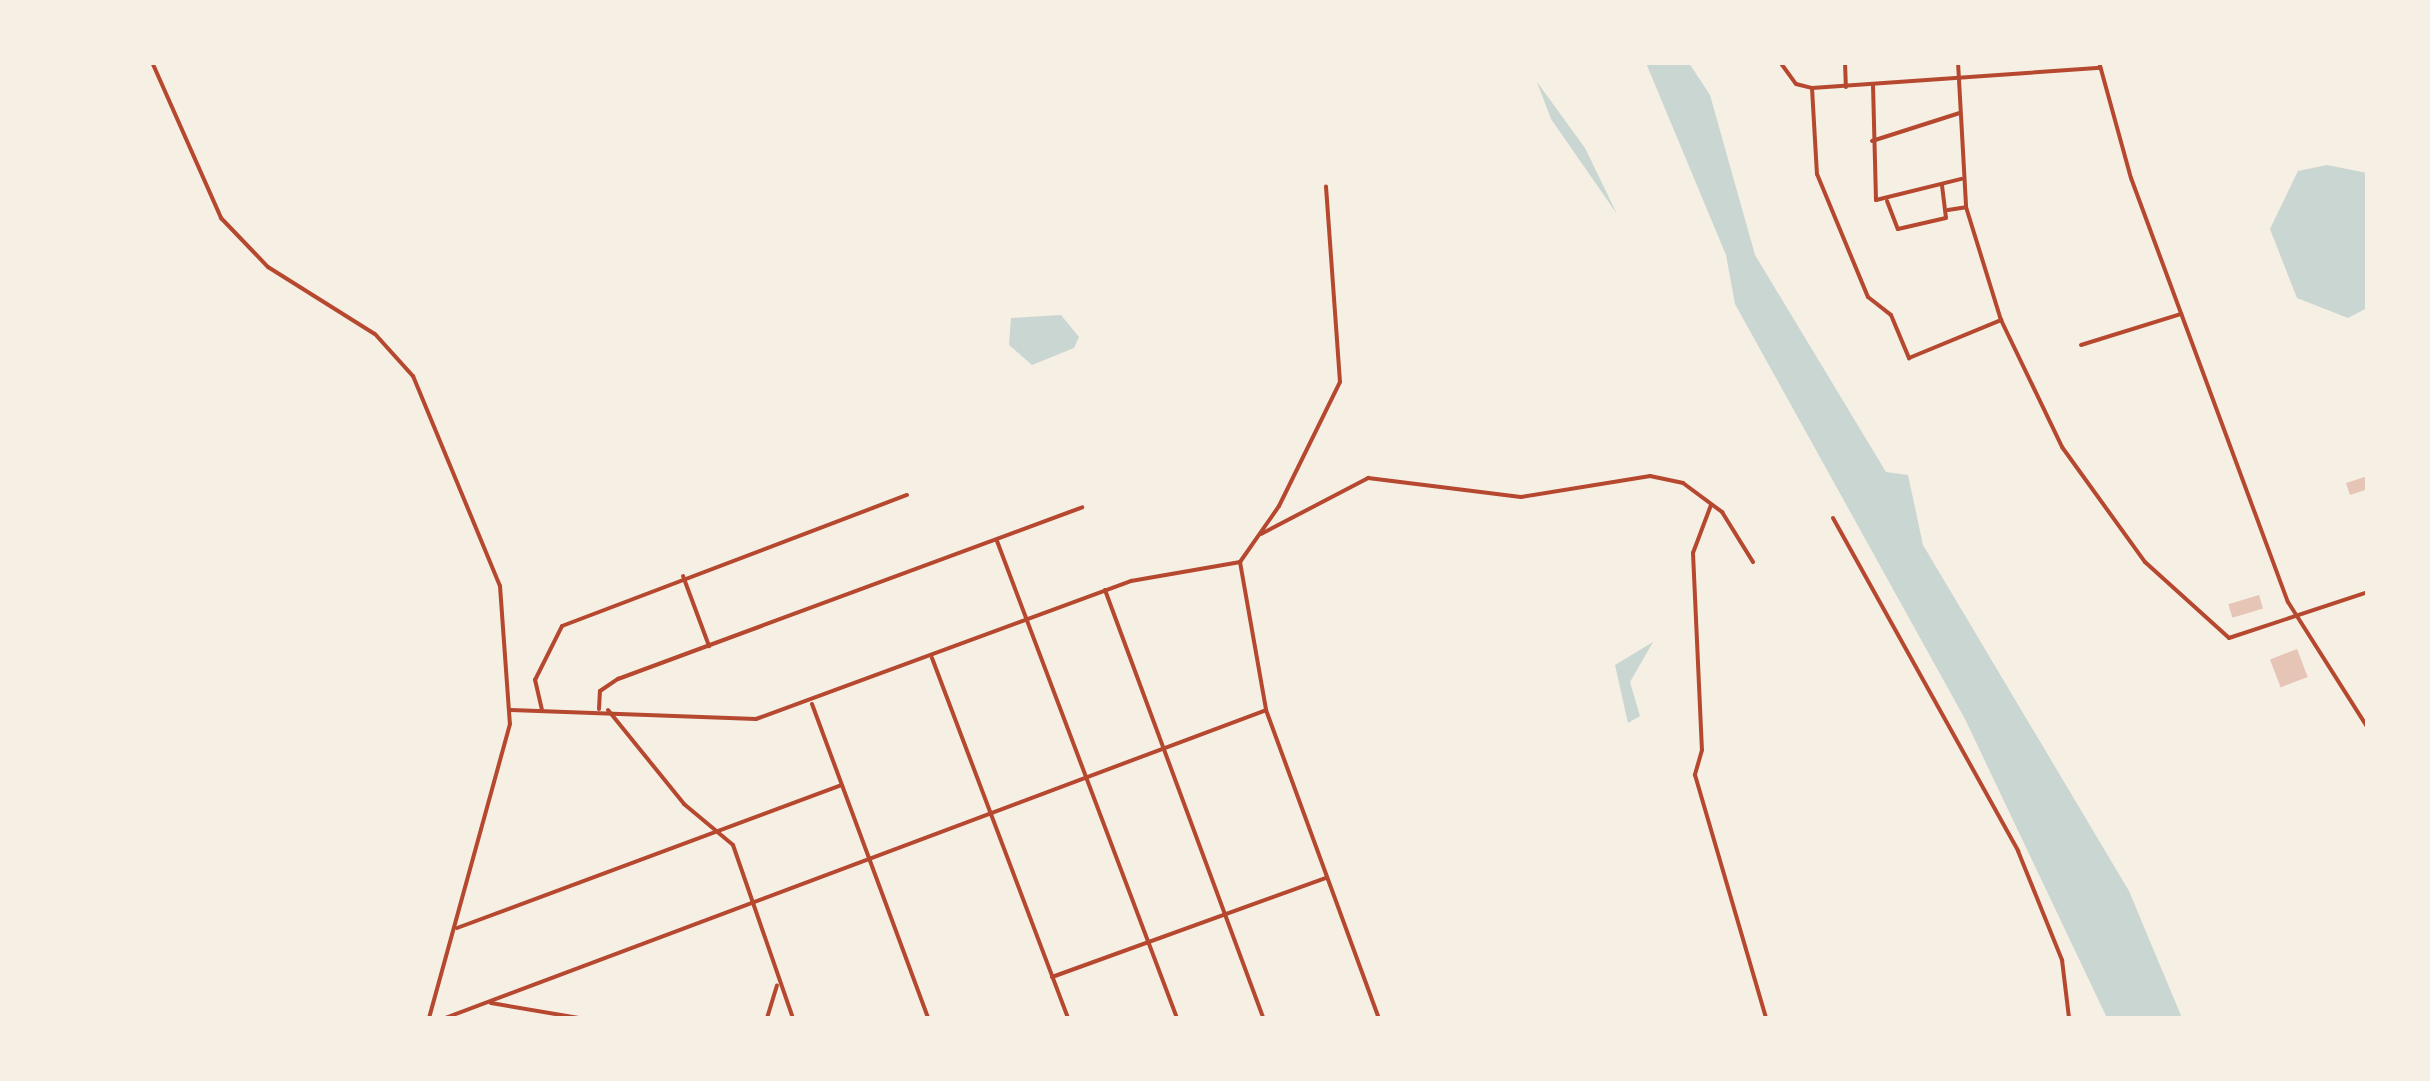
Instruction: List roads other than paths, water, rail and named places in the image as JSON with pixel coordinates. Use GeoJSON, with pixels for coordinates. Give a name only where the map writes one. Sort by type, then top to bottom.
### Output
{"type":"FeatureCollection","features":[{"type":"Feature","properties":{"kind":"street"},"geometry":{"type":"LineString","coordinates":[[152,62],[221,218],[268,267],[374,334],[428,401],[500,586],[510,710],[457,928],[429,1018]]}},
{"type":"Feature","properties":{"kind":"street"},"geometry":{"type":"LineString","coordinates":[[1780,62],[1796,84],[1812,88],[2099,65],[2181,314],[2297,614],[2368,728]]}},
{"type":"Feature","properties":{"kind":"street"},"geometry":{"type":"LineString","coordinates":[[1845,62],[1846,87]]}},
{"type":"Feature","properties":{"kind":"street"},"geometry":{"type":"LineString","coordinates":[[1958,62],[1966,207],[2001,320],[2092,493],[2198,616],[2228,638],[2368,592]]}},
{"type":"Feature","properties":{"kind":"street"},"geometry":{"type":"LineString","coordinates":[[1873,84],[1872,190],[1887,201],[1898,228],[1946,218],[1942,184]]}},
{"type":"Feature","properties":{"kind":"street"},"geometry":{"type":"LineString","coordinates":[[1812,88],[1817,174],[1868,297],[1891,315],[1908,358],[2001,320]]}},
{"type":"Feature","properties":{"kind":"street"},"geometry":{"type":"LineString","coordinates":[[1872,142],[1960,113]]}},
{"type":"Feature","properties":{"kind":"street"},"geometry":{"type":"LineString","coordinates":[[1887,201],[1962,179]]}},
{"type":"Feature","properties":{"kind":"street"},"geometry":{"type":"LineString","coordinates":[[510,710],[608,710],[756,718],[812,704],[1106,590],[1240,562],[1261,534],[1340,382],[1326,186]]}},
{"type":"Feature","properties":{"kind":"street"},"geometry":{"type":"LineString","coordinates":[[1948,210],[1966,207]]}},
{"type":"Feature","properties":{"kind":"street"},"geometry":{"type":"LineString","coordinates":[[2081,345],[2181,314]]}},
{"type":"Feature","properties":{"kind":"street"},"geometry":{"type":"LineString","coordinates":[[1261,534],[1368,478],[1520,496],[1650,476],[1683,483],[1711,504],[1753,562]]}},
{"type":"Feature","properties":{"kind":"street"},"geometry":{"type":"LineString","coordinates":[[542,710],[535,680],[562,626],[683,576],[907,495]]}},
{"type":"Feature","properties":{"kind":"street"},"geometry":{"type":"LineString","coordinates":[[1711,504],[1694,553],[1693,606],[1702,750],[1694,775],[1766,1018]]}},
{"type":"Feature","properties":{"kind":"street"},"geometry":{"type":"LineString","coordinates":[[598,710],[610,682],[1082,507]]}},
{"type":"Feature","properties":{"kind":"street"},"geometry":{"type":"LineString","coordinates":[[1833,518],[1946,708],[2018,851],[2062,960],[2069,1018]]}},
{"type":"Feature","properties":{"kind":"street"},"geometry":{"type":"LineString","coordinates":[[997,540],[1177,1018]]}},
{"type":"Feature","properties":{"kind":"street"},"geometry":{"type":"LineString","coordinates":[[1240,562],[1266,710],[1378,1018]]}},
{"type":"Feature","properties":{"kind":"street"},"geometry":{"type":"LineString","coordinates":[[683,576],[708,646]]}},
{"type":"Feature","properties":{"kind":"street"},"geometry":{"type":"LineString","coordinates":[[1106,590],[1222,915],[1264,1018]]}},
{"type":"Feature","properties":{"kind":"street"},"geometry":{"type":"LineString","coordinates":[[932,658],[1068,1018]]}},
{"type":"Feature","properties":{"kind":"street"},"geometry":{"type":"LineString","coordinates":[[812,704],[928,1018]]}},
{"type":"Feature","properties":{"kind":"street"},"geometry":{"type":"LineString","coordinates":[[608,710],[684,804],[723,832],[793,1018]]}},
{"type":"Feature","properties":{"kind":"street"},"geometry":{"type":"LineString","coordinates":[[445,1018],[1266,710]]}},
{"type":"Feature","properties":{"kind":"street"},"geometry":{"type":"LineString","coordinates":[[457,928],[842,785]]}},
{"type":"Feature","properties":{"kind":"street"},"geometry":{"type":"LineString","coordinates":[[1052,977],[1326,878]]}},
{"type":"Feature","properties":{"kind":"street"},"geometry":{"type":"LineString","coordinates":[[767,1018],[777,981]]}},
{"type":"Feature","properties":{"kind":"street"},"geometry":{"type":"LineString","coordinates":[[489,1003],[580,1018]]}}]}
